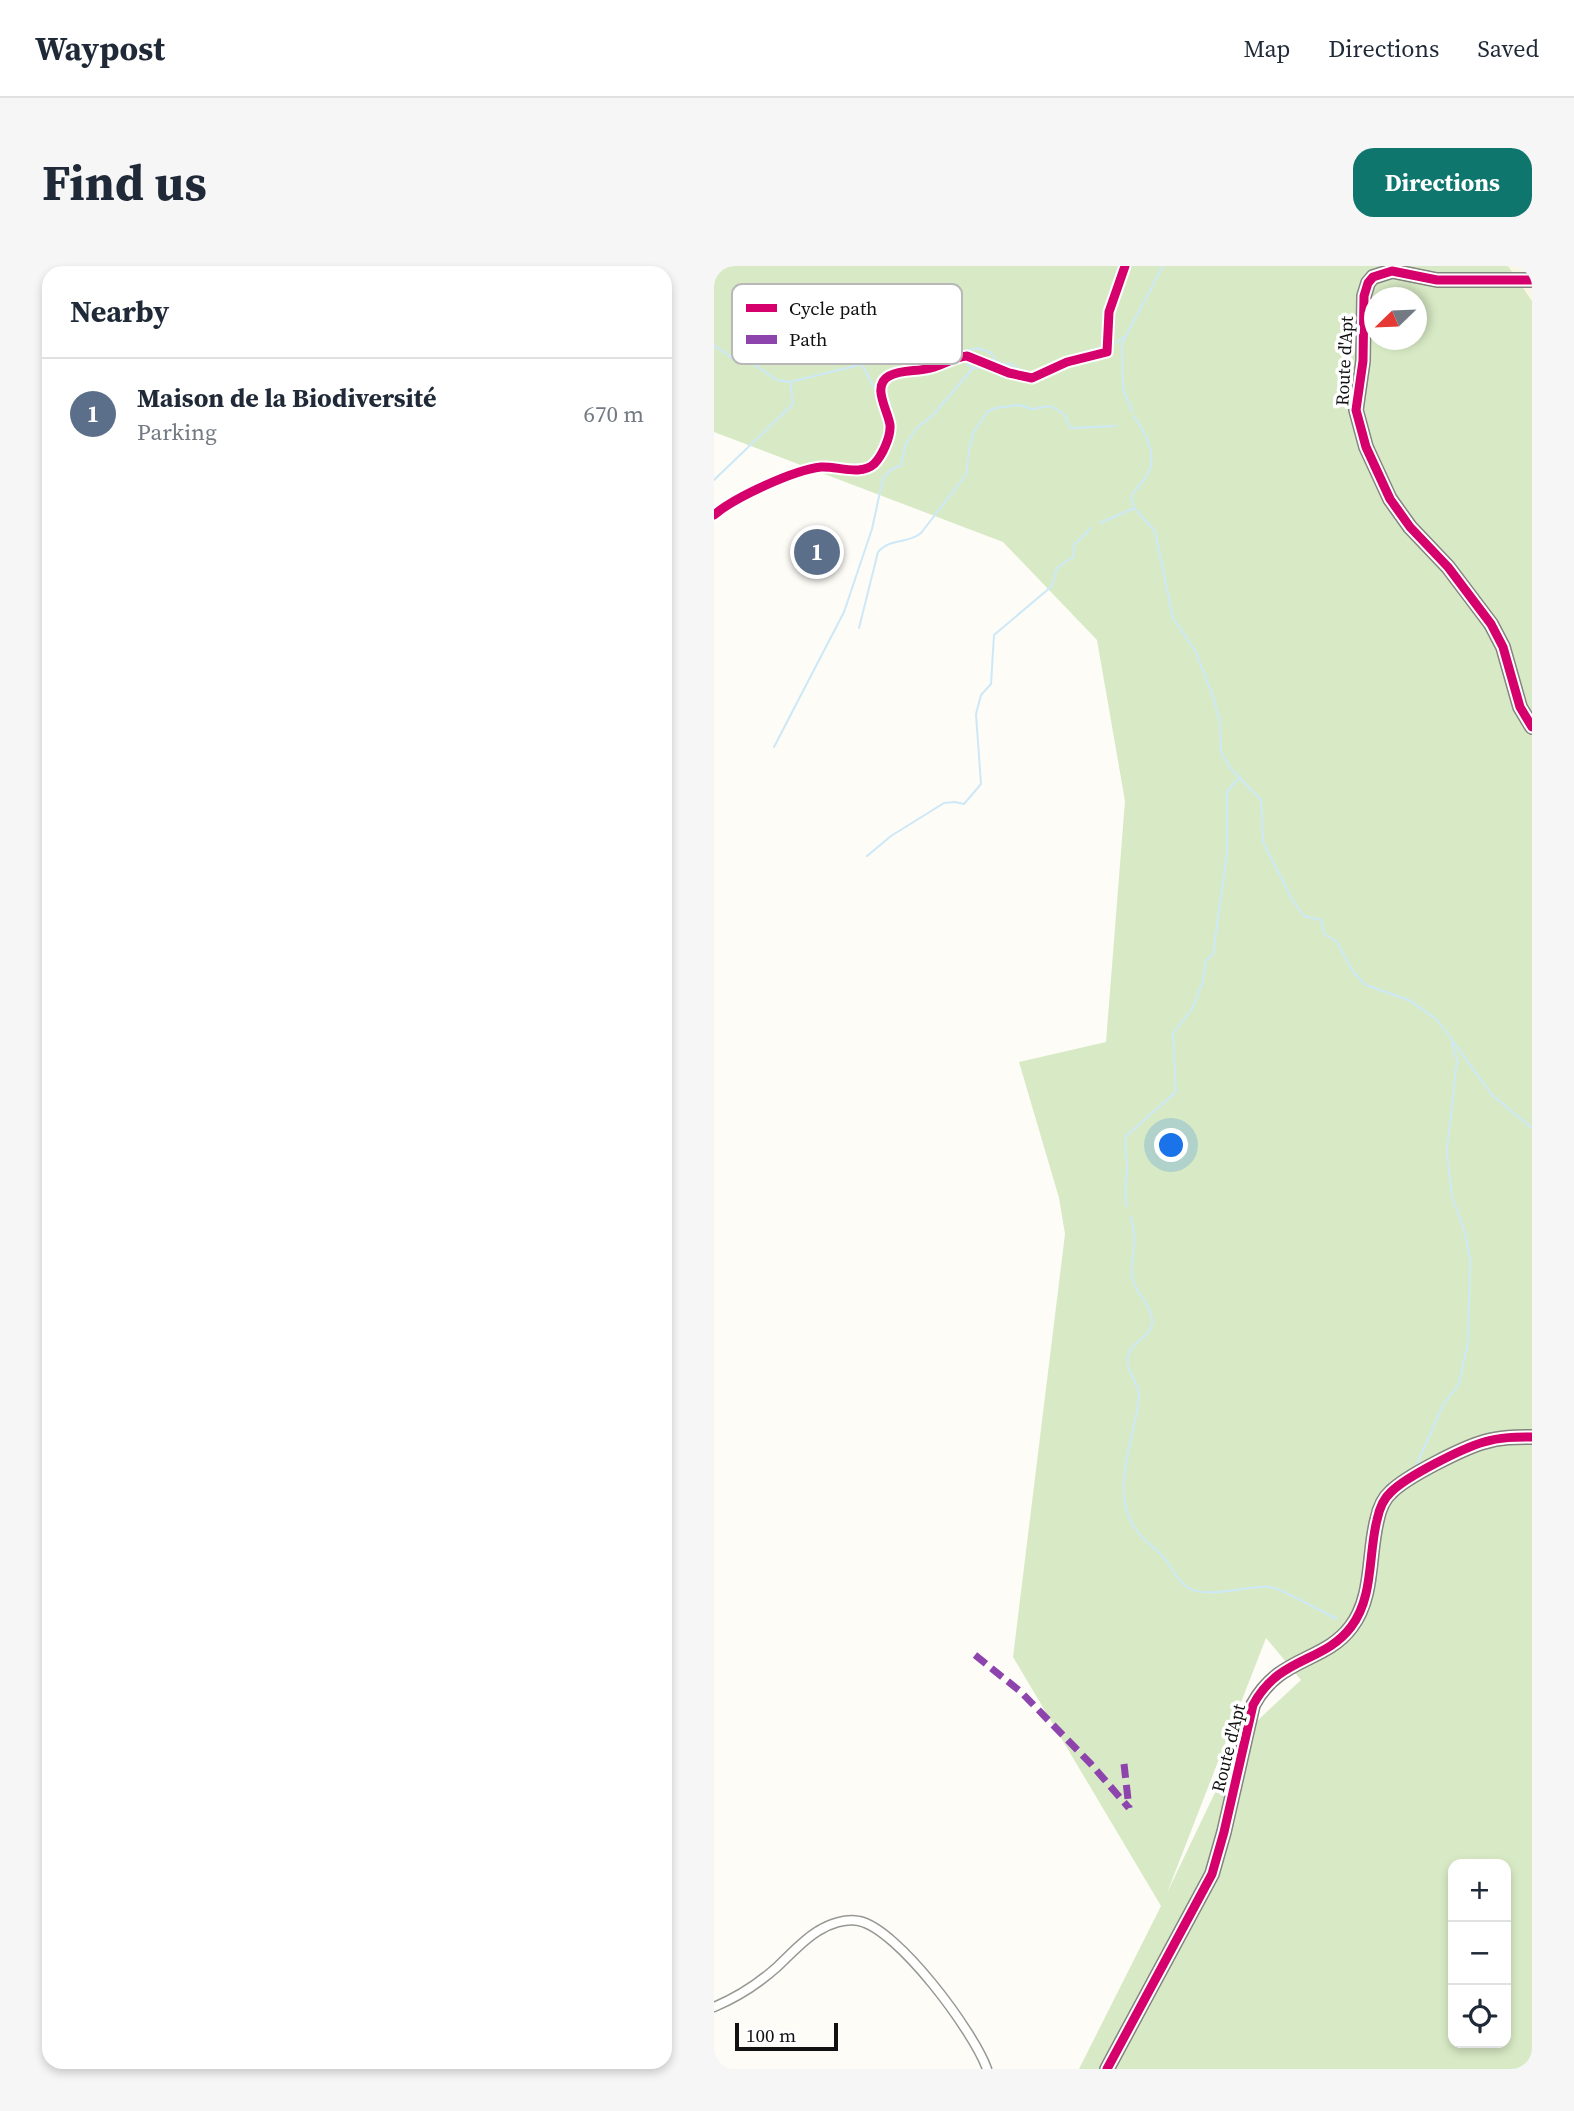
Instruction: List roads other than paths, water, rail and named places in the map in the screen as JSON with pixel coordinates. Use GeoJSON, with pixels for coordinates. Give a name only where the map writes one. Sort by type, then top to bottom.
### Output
{"type":"FeatureCollection","features":[{"type":"Feature","properties":{"kind":"main road","name":"Route d'Apt"},"geometry":{"type":"LineString","coordinates":[[1532,280],[1437,280],[1392,271],[1373,277],[1364,296],[1363,361],[1356,410],[1366,447],[1390,499],[1410,527],[1448,567],[1491,624],[1505,654],[1520,707],[1532,727]]}},
{"type":"Feature","properties":{"kind":"main road","name":"Route d'Apt"},"geometry":{"type":"LineString","coordinates":[[1107,2069],[1212,1874],[1253,1705],[1271,1680],[1288,1667],[1341,1638],[1355,1622],[1365,1598],[1377,1519],[1387,1496],[1400,1485],[1476,1444],[1532,1437]]}},
{"type":"Feature","properties":{"kind":"street"},"geometry":{"type":"LineString","coordinates":[[962,358],[967,356],[1009,373],[1032,378],[1067,362],[1107,352],[1109,312],[1125,266]]}},
{"type":"Feature","properties":{"kind":"street"},"geometry":{"type":"LineString","coordinates":[[714,516],[731,502],[750,492],[814,469],[861,469],[874,464],[884,448],[890,429],[880,388],[882,381],[891,375],[944,364]]}},
{"type":"Feature","properties":{"kind":"street"},"geometry":{"type":"LineString","coordinates":[[714,2007],[753,1987],[818,1931],[838,1923],[857,1921],[878,1930],[914,1963],[964,2024],[987,2069]]}},
{"type":"Feature","properties":{"kind":"waterway"},"geometry":{"type":"LineString","coordinates":[[1132,411],[1123,389],[1122,343],[1163,266]]}},
{"type":"Feature","properties":{"kind":"waterway"},"geometry":{"type":"LineString","coordinates":[[1111,346],[1124,337]]}},
{"type":"Feature","properties":{"kind":"waterway"},"geometry":{"type":"LineString","coordinates":[[714,345],[732,358]]}},
{"type":"Feature","properties":{"kind":"waterway"},"geometry":{"type":"LineString","coordinates":[[1039,370],[1062,359],[1101,347]]}},
{"type":"Feature","properties":{"kind":"waterway"},"geometry":{"type":"LineString","coordinates":[[962,351],[979,348],[991,353],[996,361],[1035,373]]}},
{"type":"Feature","properties":{"kind":"waterway"},"geometry":{"type":"LineString","coordinates":[[965,361],[972,368]]}},
{"type":"Feature","properties":{"kind":"waterway"},"geometry":{"type":"LineString","coordinates":[[753,364],[777,380],[790,382],[861,364]]}},
{"type":"Feature","properties":{"kind":"waterway"},"geometry":{"type":"LineString","coordinates":[[863,366],[878,395]]}},
{"type":"Feature","properties":{"kind":"waterway"},"geometry":{"type":"LineString","coordinates":[[774,747],[844,612],[872,529],[883,478],[901,465],[906,443],[917,428],[933,415],[973,368],[983,368]]}},
{"type":"Feature","properties":{"kind":"waterway"},"geometry":{"type":"LineString","coordinates":[[714,480],[793,404],[790,382]]}},
{"type":"Feature","properties":{"kind":"waterway"},"geometry":{"type":"LineString","coordinates":[[859,628],[878,552],[888,545],[911,539],[921,533],[966,475],[974,432],[987,412],[1020,405],[1032,409],[1051,406],[1065,415],[1070,428],[1116,426]]}},
{"type":"Feature","properties":{"kind":"waterway"},"geometry":{"type":"LineString","coordinates":[[1134,416],[1148,441],[1151,455],[1149,472],[1131,497],[1134,508],[1155,531],[1173,618],[1196,652],[1213,697],[1220,722],[1221,752],[1231,769],[1261,800],[1263,842],[1293,901],[1304,916],[1321,920],[1324,934],[1336,941],[1354,973],[1366,985],[1411,1001],[1438,1021],[1492,1095],[1532,1128]]}},
{"type":"Feature","properties":{"kind":"waterway"},"geometry":{"type":"LineString","coordinates":[[1100,523],[1134,508]]}},
{"type":"Feature","properties":{"kind":"waterway"},"geometry":{"type":"LineString","coordinates":[[867,856],[891,836],[944,803],[964,804],[981,784],[976,714],[981,695],[991,684],[994,635],[1052,586],[1057,568],[1073,557],[1074,545],[1091,528]]}},
{"type":"Feature","properties":{"kind":"waterway"},"geometry":{"type":"LineString","coordinates":[[1127,1206],[1126,1136],[1176,1092],[1173,1033],[1192,1009],[1203,981],[1206,960],[1213,955],[1227,852],[1227,792],[1238,779]]}},
{"type":"Feature","properties":{"kind":"waterway"},"geometry":{"type":"LineString","coordinates":[[1415,1468],[1443,1405],[1459,1384],[1468,1343],[1470,1258],[1464,1229],[1452,1197],[1447,1151],[1457,1060],[1452,1043]]}},
{"type":"Feature","properties":{"kind":"waterway"},"geometry":{"type":"LineString","coordinates":[[1131,1217],[1134,1237],[1132,1276],[1151,1313],[1152,1324],[1148,1333],[1132,1347],[1128,1357],[1139,1392],[1124,1483],[1129,1516],[1140,1535],[1164,1558],[1187,1587],[1205,1592],[1276,1588],[1337,1619]]}},
{"type":"Feature","properties":{"kind":"place","name":"Maison de la Biodiversité"},"geometry":{"type":"Point","coordinates":[817,552]}}]}
